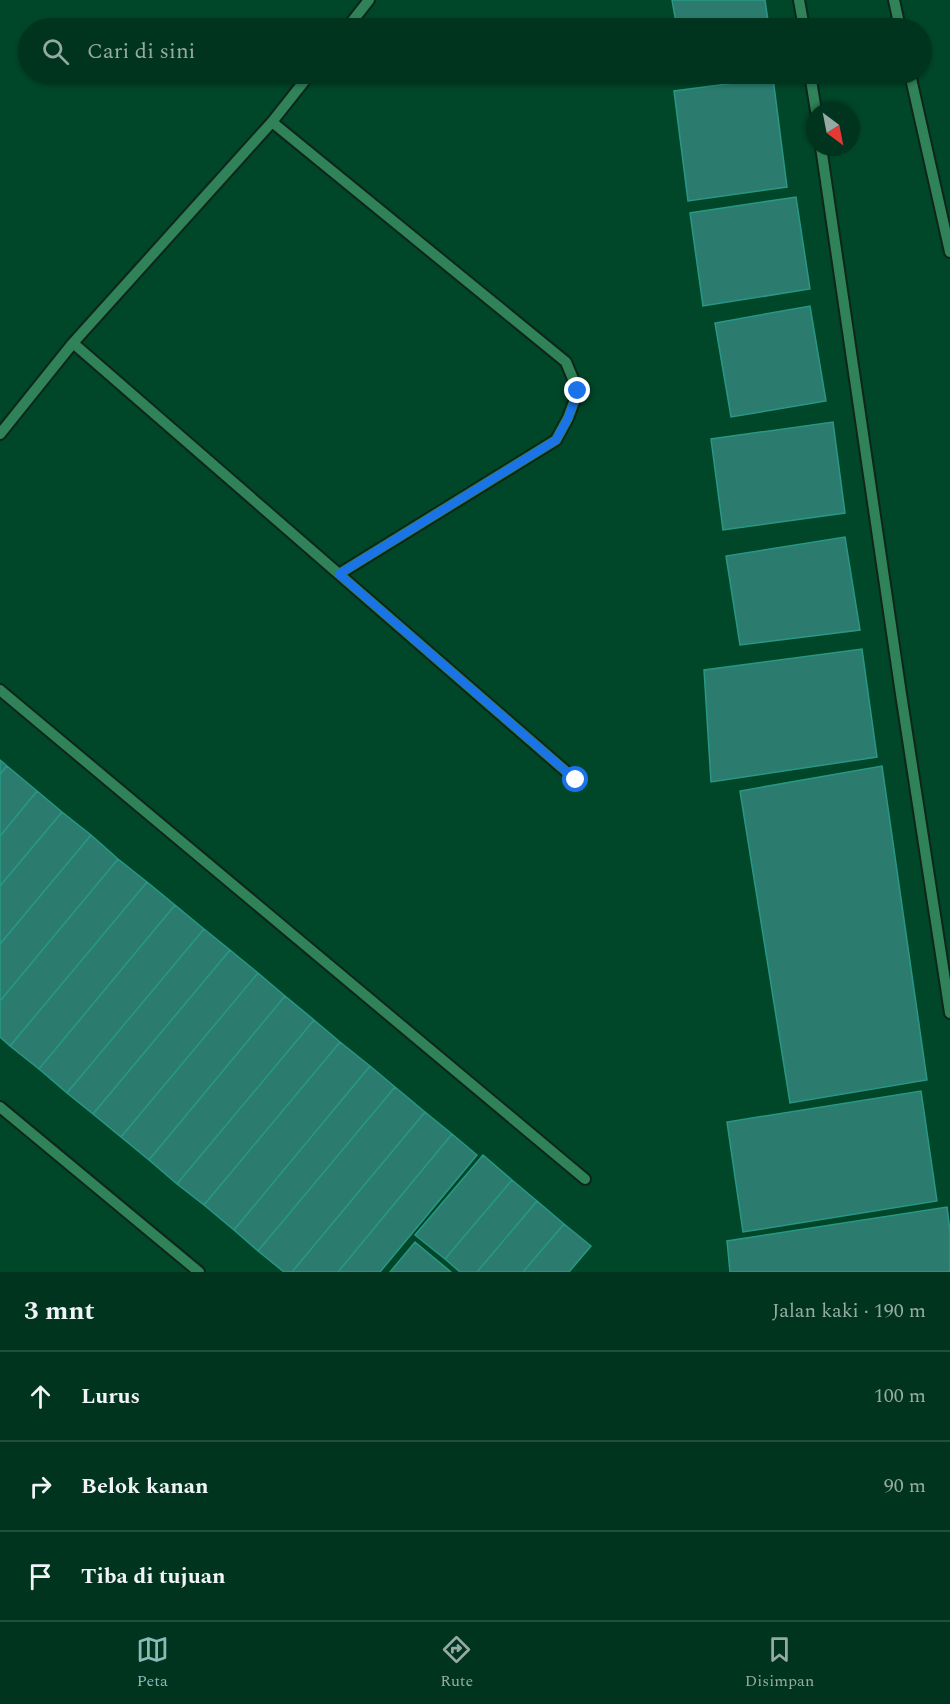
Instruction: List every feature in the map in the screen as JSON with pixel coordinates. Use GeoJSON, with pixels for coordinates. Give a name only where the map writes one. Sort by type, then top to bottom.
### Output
{"type":"FeatureCollection","features":[{"type":"Feature","properties":{"kind":"lane"},"geometry":{"type":"LineString","coordinates":[[354,18],[369,0]]}},
{"type":"Feature","properties":{"kind":"lane"},"geometry":{"type":"LineString","coordinates":[[800,0],[803,18]]}},
{"type":"Feature","properties":{"kind":"lane"},"geometry":{"type":"LineString","coordinates":[[894,0],[898,18]]}},
{"type":"Feature","properties":{"kind":"lane"},"geometry":{"type":"LineString","coordinates":[[0,434],[73,343],[272,122],[302,84]]}},
{"type":"Feature","properties":{"kind":"lane"},"geometry":{"type":"LineString","coordinates":[[812,84],[815,102]]}},
{"type":"Feature","properties":{"kind":"lane"},"geometry":{"type":"LineString","coordinates":[[912,84],[950,252]]}},
{"type":"Feature","properties":{"kind":"lane"},"geometry":{"type":"LineString","coordinates":[[272,122],[566,362],[578,391],[568,418],[556,440],[339,574]]}},
{"type":"Feature","properties":{"kind":"lane"},"geometry":{"type":"LineString","coordinates":[[822,156],[950,1013]]}},
{"type":"Feature","properties":{"kind":"lane"},"geometry":{"type":"LineString","coordinates":[[73,343],[576,780]]}},
{"type":"Feature","properties":{"kind":"lane"},"geometry":{"type":"LineString","coordinates":[[0,690],[585,1179]]}},
{"type":"Feature","properties":{"kind":"lane"},"geometry":{"type":"LineString","coordinates":[[0,1107],[200,1272]]}},
{"type":"Feature","properties":{"kind":"building"},"geometry":{"type":"Polygon","coordinates":[[[672,0],[765,0],[768,18],[675,18],[672,0]]]}},
{"type":"Feature","properties":{"kind":"building"},"geometry":{"type":"Polygon","coordinates":[[[727,84],[774,84],[787,187],[688,201],[674,91],[727,84]]]}},
{"type":"Feature","properties":{"kind":"building"},"geometry":{"type":"Polygon","coordinates":[[[796,197],[810,289],[703,306],[690,213],[796,197]]]}},
{"type":"Feature","properties":{"kind":"building"},"geometry":{"type":"Polygon","coordinates":[[[810,306],[826,401],[731,417],[715,323],[810,306]]]}},
{"type":"Feature","properties":{"kind":"building"},"geometry":{"type":"Polygon","coordinates":[[[833,422],[845,513],[723,530],[711,439],[833,422]]]}},
{"type":"Feature","properties":{"kind":"building"},"geometry":{"type":"Polygon","coordinates":[[[845,537],[860,630],[740,645],[726,556],[845,537]]]}},
{"type":"Feature","properties":{"kind":"building"},"geometry":{"type":"Polygon","coordinates":[[[862,649],[877,757],[711,782],[704,670],[862,649]]]}},
{"type":"Feature","properties":{"kind":"building"},"geometry":{"type":"Polygon","coordinates":[[[0,760],[7,766],[0,774],[0,760]]]}},
{"type":"Feature","properties":{"kind":"building"},"geometry":{"type":"Polygon","coordinates":[[[7,766],[37,791],[0,836],[0,774],[7,766]]]}},
{"type":"Feature","properties":{"kind":"building"},"geometry":{"type":"Polygon","coordinates":[[[882,766],[927,1080],[790,1103],[740,791],[882,766]]]}},
{"type":"Feature","properties":{"kind":"building"},"geometry":{"type":"Polygon","coordinates":[[[37,791],[62,812],[0,886],[0,836],[37,791]]]}},
{"type":"Feature","properties":{"kind":"building"},"geometry":{"type":"Polygon","coordinates":[[[62,812],[91,835],[0,944],[0,886],[62,812]]]}},
{"type":"Feature","properties":{"kind":"building"},"geometry":{"type":"Polygon","coordinates":[[[91,835],[118,859],[0,1001],[0,944],[91,835]]]}},
{"type":"Feature","properties":{"kind":"building"},"geometry":{"type":"Polygon","coordinates":[[[118,859],[147,882],[10,1046],[0,1037],[0,1001],[118,859]]]}},
{"type":"Feature","properties":{"kind":"building"},"geometry":{"type":"Polygon","coordinates":[[[147,882],[175,905],[39,1069],[10,1046],[147,882]]]}},
{"type":"Feature","properties":{"kind":"building"},"geometry":{"type":"Polygon","coordinates":[[[175,905],[204,929],[67,1093],[39,1069],[175,905]]]}},
{"type":"Feature","properties":{"kind":"building"},"geometry":{"type":"Polygon","coordinates":[[[204,929],[230,950],[93,1114],[67,1093],[204,929]]]}},
{"type":"Feature","properties":{"kind":"building"},"geometry":{"type":"Polygon","coordinates":[[[230,950],[258,973],[121,1137],[93,1114],[230,950]]]}},
{"type":"Feature","properties":{"kind":"building"},"geometry":{"type":"Polygon","coordinates":[[[258,973],[285,996],[149,1160],[121,1137],[258,973]]]}},
{"type":"Feature","properties":{"kind":"building"},"geometry":{"type":"Polygon","coordinates":[[[285,996],[314,1020],[177,1184],[149,1160],[285,996]]]}},
{"type":"Feature","properties":{"kind":"building"},"geometry":{"type":"Polygon","coordinates":[[[314,1020],[340,1042],[204,1205],[177,1184],[314,1020]]]}},
{"type":"Feature","properties":{"kind":"building"},"geometry":{"type":"Polygon","coordinates":[[[340,1042],[370,1066],[234,1230],[204,1205],[340,1042]]]}},
{"type":"Feature","properties":{"kind":"building"},"geometry":{"type":"Polygon","coordinates":[[[370,1066],[395,1087],[258,1251],[234,1230],[370,1066]]]}},
{"type":"Feature","properties":{"kind":"building"},"geometry":{"type":"Polygon","coordinates":[[[395,1087],[425,1112],[292,1272],[284,1272],[258,1251],[395,1087]]]}},
{"type":"Feature","properties":{"kind":"building"},"geometry":{"type":"Polygon","coordinates":[[[921,1091],[937,1201],[743,1232],[727,1122],[921,1091]]]}},
{"type":"Feature","properties":{"kind":"building"},"geometry":{"type":"Polygon","coordinates":[[[425,1112],[452,1134],[338,1272],[292,1272],[425,1112]]]}},
{"type":"Feature","properties":{"kind":"building"},"geometry":{"type":"Polygon","coordinates":[[[452,1134],[477,1155],[380,1272],[338,1272],[452,1134]]]}},
{"type":"Feature","properties":{"kind":"building"},"geometry":{"type":"Polygon","coordinates":[[[483,1155],[512,1180],[445,1259],[415,1235],[483,1155]]]}},
{"type":"Feature","properties":{"kind":"building"},"geometry":{"type":"Polygon","coordinates":[[[512,1180],[537,1201],[477,1272],[460,1272],[445,1259],[512,1180]]]}},
{"type":"Feature","properties":{"kind":"building"},"geometry":{"type":"Polygon","coordinates":[[[537,1201],[564,1224],[523,1272],[477,1272],[537,1201]]]}},
{"type":"Feature","properties":{"kind":"building"},"geometry":{"type":"Polygon","coordinates":[[[947,1207],[950,1231],[950,1272],[730,1272],[727,1241],[947,1207]]]}},
{"type":"Feature","properties":{"kind":"building"},"geometry":{"type":"Polygon","coordinates":[[[564,1224],[591,1246],[569,1272],[523,1272],[564,1224]]]}},
{"type":"Feature","properties":{"kind":"building"},"geometry":{"type":"Polygon","coordinates":[[[415,1242],[451,1272],[390,1272],[415,1242]]]}},
{"type":"Feature","properties":{"kind":"route"},"geometry":{"type":"LineString","coordinates":[[576,780],[339,574],[556,440],[568,418],[578,391]]}}]}
